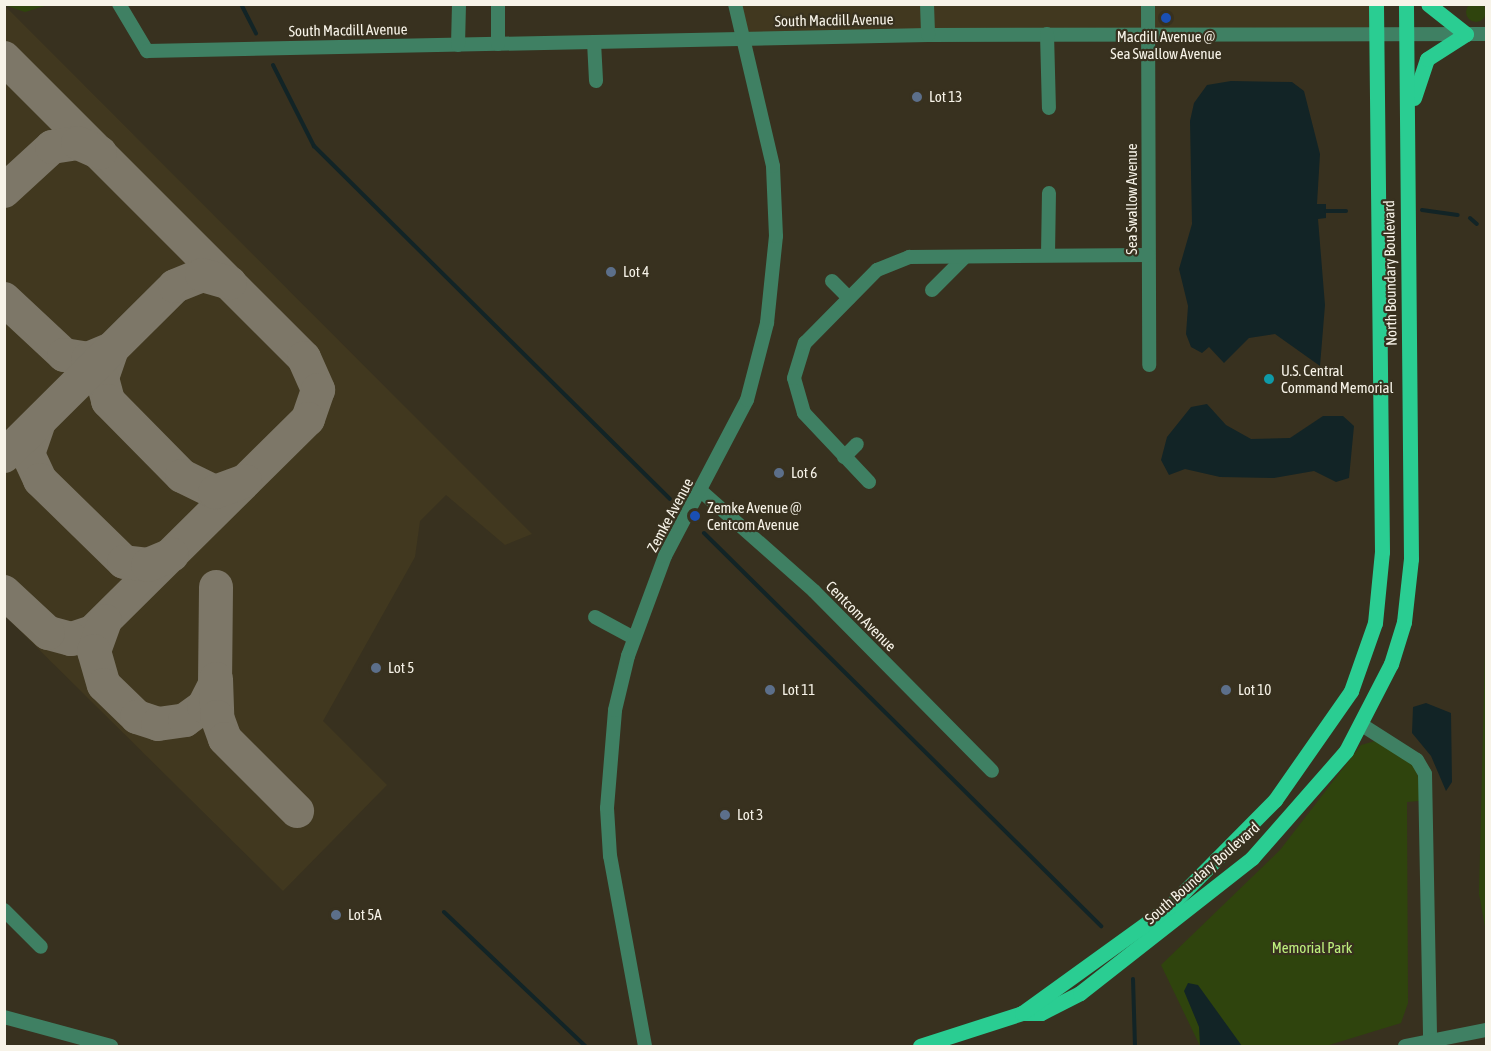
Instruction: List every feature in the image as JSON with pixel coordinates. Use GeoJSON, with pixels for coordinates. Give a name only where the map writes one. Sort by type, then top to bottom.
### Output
{"type":"FeatureCollection","features":[{"type":"Feature","properties":{"kind":"main road","name":"North Boundary Boulevard"},"geometry":{"type":"LineString","coordinates":[[1376,4],[1383,518]]}},
{"type":"Feature","properties":{"kind":"main road","name":"North Boundary Boulevard"},"geometry":{"type":"LineString","coordinates":[[1406,4],[1411,541]]}},
{"type":"Feature","properties":{"kind":"main road"},"geometry":{"type":"LineString","coordinates":[[1407,134],[1418,75],[1427,59],[1466,34],[1428,4]]}},
{"type":"Feature","properties":{"kind":"main road","name":"South Boundary Boulevard"},"geometry":{"type":"LineString","coordinates":[[920,1047],[1022,1012],[1169,907],[1275,800],[1313,753],[1366,656],[1380,584],[1383,518]]}},
{"type":"Feature","properties":{"kind":"main road","name":"South Boundary Boulevard"},"geometry":{"type":"LineString","coordinates":[[1022,1012],[1041,1012],[1080,993],[1252,858],[1321,784],[1362,724],[1404,622],[1411,541]]}},
{"type":"Feature","properties":{"kind":"street"},"geometry":{"type":"LineString","coordinates":[[458,45],[459,4]]}},
{"type":"Feature","properties":{"kind":"street"},"geometry":{"type":"LineString","coordinates":[[498,4],[498,44]]}},
{"type":"Feature","properties":{"kind":"street","name":"Zemke Avenue"},"geometry":{"type":"LineString","coordinates":[[645,1047],[619,913],[607,808],[615,710],[634,638],[665,556],[747,400],[766,323],[776,236],[773,166],[735,4]]}},
{"type":"Feature","properties":{"kind":"street"},"geometry":{"type":"LineString","coordinates":[[927,4],[928,35]]}},
{"type":"Feature","properties":{"kind":"street","name":"Sea Swallow Avenue"},"geometry":{"type":"LineString","coordinates":[[1148,4],[1149,365]]}},
{"type":"Feature","properties":{"kind":"street","name":"South Macdill Avenue"},"geometry":{"type":"LineString","coordinates":[[117,6],[147,51],[928,35],[1377,30],[1486,35]]}},
{"type":"Feature","properties":{"kind":"street"},"geometry":{"type":"LineString","coordinates":[[1047,34],[1049,108]]}},
{"type":"Feature","properties":{"kind":"street"},"geometry":{"type":"LineString","coordinates":[[594,42],[596,81]]}},
{"type":"Feature","properties":{"kind":"street"},"geometry":{"type":"LineString","coordinates":[[1048,255],[1049,193]]}},
{"type":"Feature","properties":{"kind":"street"},"geometry":{"type":"LineString","coordinates":[[869,482],[804,413],[794,378],[805,343],[849,298],[897,259],[1148,255]]}},
{"type":"Feature","properties":{"kind":"street"},"geometry":{"type":"LineString","coordinates":[[932,290],[963,259]]}},
{"type":"Feature","properties":{"kind":"street"},"geometry":{"type":"LineString","coordinates":[[832,281],[849,298]]}},
{"type":"Feature","properties":{"kind":"street"},"geometry":{"type":"LineString","coordinates":[[844,457],[857,444]]}},
{"type":"Feature","properties":{"kind":"street","name":"Centcom Avenue"},"geometry":{"type":"LineString","coordinates":[[701,491],[814,591],[992,771]]}},
{"type":"Feature","properties":{"kind":"street"},"geometry":{"type":"LineString","coordinates":[[594,617],[634,638]]}},
{"type":"Feature","properties":{"kind":"street"},"geometry":{"type":"LineString","coordinates":[[1362,724],[1417,760],[1425,774],[1429,1044]]}},
{"type":"Feature","properties":{"kind":"street"},"geometry":{"type":"LineString","coordinates":[[4,910],[41,947]]}},
{"type":"Feature","properties":{"kind":"street"},"geometry":{"type":"LineString","coordinates":[[4,1017],[111,1047]]}},
{"type":"Feature","properties":{"kind":"street"},"geometry":{"type":"LineString","coordinates":[[1405,1047],[1429,1044],[1486,1030]]}},
{"type":"Feature","properties":{"kind":"shaded area"},"geometry":{"type":"Polygon","coordinates":[[[1377,4],[1377,30],[745,39],[735,5],[1377,4]]]}},
{"type":"Feature","properties":{"kind":"shaded area"},"geometry":{"type":"Polygon","coordinates":[[[4,5],[532,534],[505,545],[446,495],[420,521],[415,557],[323,721],[387,785],[283,891],[5,616],[4,5]]]}},
{"type":"Feature","properties":{"kind":"shaded area"},"geometry":{"type":"Polygon","coordinates":[[[1231,81],[1292,82],[1304,91],[1320,154],[1317,204],[1326,204],[1326,218],[1318,219],[1325,305],[1320,366],[1275,334],[1249,338],[1224,363],[1209,347],[1202,353],[1191,347],[1186,334],[1188,306],[1179,269],[1192,224],[1190,121],[1194,103],[1207,85],[1231,81]]]}},
{"type":"Feature","properties":{"kind":"shaded area"},"geometry":{"type":"Polygon","coordinates":[[[1207,404],[1226,425],[1251,439],[1290,438],[1323,416],[1343,416],[1354,426],[1349,478],[1336,482],[1314,471],[1274,478],[1220,477],[1185,469],[1169,475],[1161,460],[1167,437],[1191,407],[1207,404]]]}},
{"type":"Feature","properties":{"kind":"shaded area"},"geometry":{"type":"Polygon","coordinates":[[[1426,703],[1451,713],[1452,782],[1446,791],[1431,756],[1412,733],[1413,707],[1426,703]]]}},
{"type":"Feature","properties":{"kind":"shaded area"},"geometry":{"type":"Polygon","coordinates":[[[1188,983],[1198,985],[1242,1046],[1200,1046],[1199,1027],[1184,991],[1188,983]]]}},
{"type":"Feature","properties":{"kind":"green space"},"geometry":{"type":"Polygon","coordinates":[[[1476,2],[1483,5],[1486,12],[1483,19],[1476,22],[1469,19],[1466,12],[1469,5],[1476,2]]]}},
{"type":"Feature","properties":{"kind":"green space"},"geometry":{"type":"Polygon","coordinates":[[[5,4],[48,5],[25,12],[5,4]]]}},
{"type":"Feature","properties":{"kind":"green space"},"geometry":{"type":"Polygon","coordinates":[[[1486,608],[1486,932],[1479,894],[1486,608]]]}},
{"type":"Feature","properties":{"kind":"green space","name":"Memorial Park"},"geometry":{"type":"Polygon","coordinates":[[[1375,741],[1413,765],[1420,781],[1419,801],[1407,802],[1408,1003],[1401,1023],[1326,1046],[1200,1046],[1161,965],[1280,850],[1361,745],[1375,741]]]}},
{"type":"Feature","properties":{"kind":"waterway"},"geometry":{"type":"LineString","coordinates":[[241,4],[256,33]]}},
{"type":"Feature","properties":{"kind":"waterway"},"geometry":{"type":"LineString","coordinates":[[273,65],[314,146],[670,499]]}},
{"type":"Feature","properties":{"kind":"waterway"},"geometry":{"type":"LineString","coordinates":[[1422,210],[1458,215]]}},
{"type":"Feature","properties":{"kind":"waterway"},"geometry":{"type":"LineString","coordinates":[[1326,211],[1346,211]]}},
{"type":"Feature","properties":{"kind":"waterway"},"geometry":{"type":"LineString","coordinates":[[1470,218],[1477,224]]}},
{"type":"Feature","properties":{"kind":"waterway"},"geometry":{"type":"LineString","coordinates":[[704,533],[1101,926]]}},
{"type":"Feature","properties":{"kind":"waterway"},"geometry":{"type":"LineString","coordinates":[[444,912],[585,1046]]}},
{"type":"Feature","properties":{"kind":"waterway"},"geometry":{"type":"LineString","coordinates":[[1133,979],[1135,1046]]}},
{"type":"Feature","properties":{"kind":"taxiway"},"geometry":{"type":"LineString","coordinates":[[4,58],[304,358],[318,390],[308,419],[93,632],[71,639],[48,633],[4,592]]}},
{"type":"Feature","properties":{"kind":"taxiway"},"geometry":{"type":"LineString","coordinates":[[4,191],[52,147],[78,143],[100,153]]}},
{"type":"Feature","properties":{"kind":"taxiway"},"geometry":{"type":"LineString","coordinates":[[4,456],[175,286],[202,275],[230,283]]}},
{"type":"Feature","properties":{"kind":"taxiway"},"geometry":{"type":"LineString","coordinates":[[4,299],[64,355],[88,359],[112,349]]}},
{"type":"Feature","properties":{"kind":"taxiway"},"geometry":{"type":"LineString","coordinates":[[112,349],[102,378],[108,401],[182,476],[215,492],[245,481]]}},
{"type":"Feature","properties":{"kind":"taxiway"},"geometry":{"type":"LineString","coordinates":[[39,422],[28,454],[40,480],[124,562],[148,565],[172,555]]}},
{"type":"Feature","properties":{"kind":"taxiway"},"geometry":{"type":"LineString","coordinates":[[105,621],[94,651],[104,685],[137,717],[158,724],[185,720],[204,706],[215,684],[216,587]]}},
{"type":"Feature","properties":{"kind":"taxiway"},"geometry":{"type":"LineString","coordinates":[[216,679],[217,717],[225,739],[297,811]]}},
{"type":"Feature","properties":{"kind":"place","name":"Macdill Avenue @ Sea Swallow Avenue"},"geometry":{"type":"Point","coordinates":[1166,18]}},
{"type":"Feature","properties":{"kind":"place","name":"Lot 13"},"geometry":{"type":"Point","coordinates":[917,97]}},
{"type":"Feature","properties":{"kind":"place","name":"Lot 4"},"geometry":{"type":"Point","coordinates":[611,272]}},
{"type":"Feature","properties":{"kind":"place","name":"U.S. Central Command Memorial"},"geometry":{"type":"Point","coordinates":[1269,379]}},
{"type":"Feature","properties":{"kind":"place","name":"Lot 6"},"geometry":{"type":"Point","coordinates":[779,473]}},
{"type":"Feature","properties":{"kind":"place","name":"Zemke Avenue @ Centcom Avenue"},"geometry":{"type":"Point","coordinates":[695,516]}},
{"type":"Feature","properties":{"kind":"place","name":"Lot 5"},"geometry":{"type":"Point","coordinates":[376,668]}},
{"type":"Feature","properties":{"kind":"place","name":"Lot 11"},"geometry":{"type":"Point","coordinates":[770,690]}},
{"type":"Feature","properties":{"kind":"place","name":"Lot 10"},"geometry":{"type":"Point","coordinates":[1226,690]}},
{"type":"Feature","properties":{"kind":"place","name":"Lot 3"},"geometry":{"type":"Point","coordinates":[725,815]}},
{"type":"Feature","properties":{"kind":"place","name":"Lot 5A"},"geometry":{"type":"Point","coordinates":[336,915]}}]}
